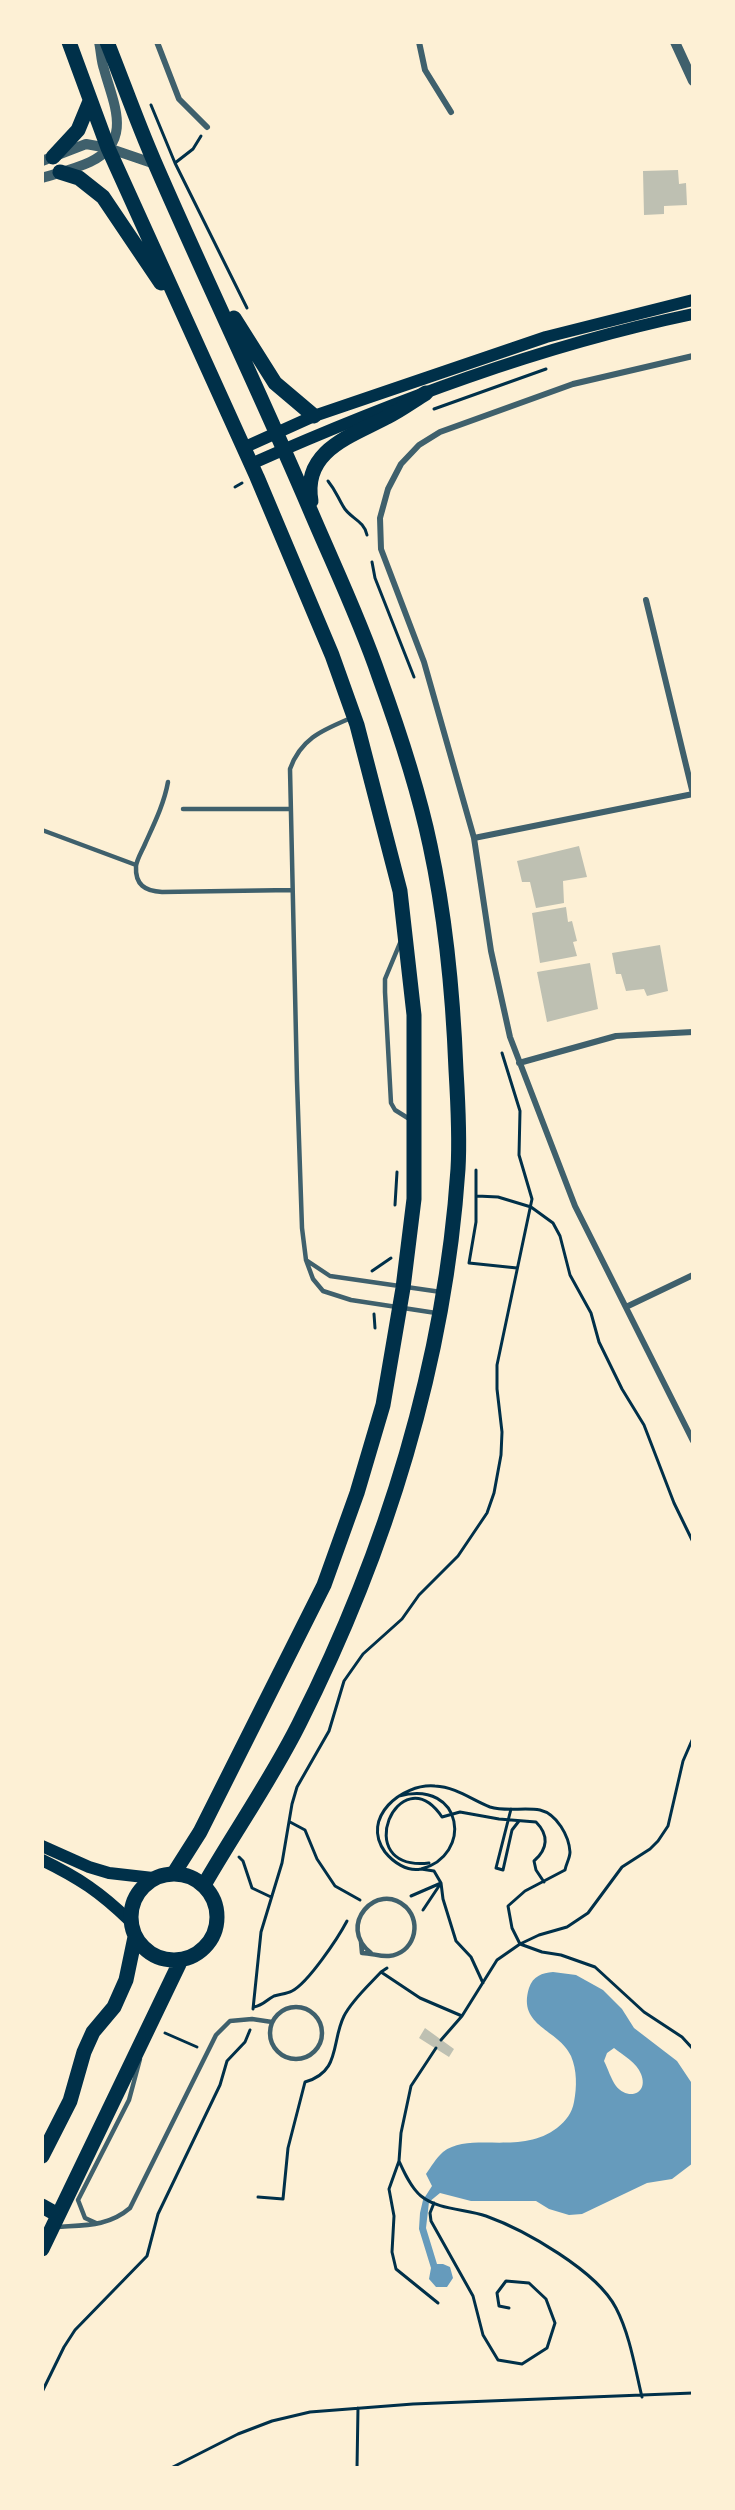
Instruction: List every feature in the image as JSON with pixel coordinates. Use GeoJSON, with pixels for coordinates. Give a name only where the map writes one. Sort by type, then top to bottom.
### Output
{"type":"FeatureCollection","features":[{"type":"Feature","properties":{"kind":"main road"},"geometry":{"type":"LineString","coordinates":[[69,42],[108,148],[251,465],[332,655],[354,717],[397,880],[414,1015],[416,1123],[414,1199],[403,1288],[382,1405],[357,1493],[324,1585],[200,1832],[174,1873]]}},
{"type":"Feature","properties":{"kind":"main road"},"geometry":{"type":"LineString","coordinates":[[107,42],[155,164],[278,433],[351,602],[378,671],[405,751],[430,843],[454,1012],[458,1168],[443,1293],[412,1434],[389,1510],[345,1623],[287,1748],[260,1797],[204,1885]]}},
{"type":"Feature","properties":{"kind":"main road"},"geometry":{"type":"LineString","coordinates":[[47,159],[78,130],[90,101]]}},
{"type":"Feature","properties":{"kind":"main road"},"geometry":{"type":"LineString","coordinates":[[60,172],[79,178],[103,197],[141,256],[179,308]]}},
{"type":"Feature","properties":{"kind":"main road"},"geometry":{"type":"LineString","coordinates":[[186,232],[242,333],[275,383],[314,416]]}},
{"type":"Feature","properties":{"kind":"main road"},"geometry":{"type":"LineString","coordinates":[[243,448],[314,416],[546,337],[693,300]]}},
{"type":"Feature","properties":{"kind":"main road"},"geometry":{"type":"LineString","coordinates":[[251,465],[380,409],[426,393],[550,352],[643,325],[693,314]]}},
{"type":"Feature","properties":{"kind":"main road"},"geometry":{"type":"LineString","coordinates":[[313,516],[309,489],[311,474],[320,459],[344,437],[387,417],[426,393]]}},
{"type":"Feature","properties":{"kind":"main road"},"geometry":{"type":"LineString","coordinates":[[42,1846],[109,1874],[153,1878],[174,1873],[187,1875],[204,1885],[216,1906],[216,1929],[202,1949],[192,1956],[181,1959],[159,1958],[141,1946],[135,1937],[130,1921],[131,1908],[135,1896],[153,1878]]}},
{"type":"Feature","properties":{"kind":"main road"},"geometry":{"type":"LineString","coordinates":[[42,1860],[96,1889],[130,1921]]}},
{"type":"Feature","properties":{"kind":"main road"},"geometry":{"type":"LineString","coordinates":[[42,2156],[70,2101],[84,2052],[93,2032],[114,2007],[126,1980],[135,1937]]}},
{"type":"Feature","properties":{"kind":"main road"},"geometry":{"type":"LineString","coordinates":[[42,2249],[181,1959]]}},
{"type":"Feature","properties":{"kind":"main road"},"geometry":{"type":"LineString","coordinates":[[42,2206],[56,2221]]}},
{"type":"Feature","properties":{"kind":"street"},"geometry":{"type":"LineString","coordinates":[[42,178],[92,161],[116,138],[116,106],[103,68],[99,42]]}},
{"type":"Feature","properties":{"kind":"street"},"geometry":{"type":"LineString","coordinates":[[157,42],[179,99],[207,127]]}},
{"type":"Feature","properties":{"kind":"street"},"geometry":{"type":"LineString","coordinates":[[419,42],[425,70],[451,112]]}},
{"type":"Feature","properties":{"kind":"street"},"geometry":{"type":"LineString","coordinates":[[675,42],[693,81]]}},
{"type":"Feature","properties":{"kind":"street"},"geometry":{"type":"LineString","coordinates":[[47,159],[86,144],[108,148],[155,164]]}},
{"type":"Feature","properties":{"kind":"street"},"geometry":{"type":"LineString","coordinates":[[693,356],[573,384],[440,432],[419,445],[401,464],[388,489],[380,518],[381,549],[424,662],[474,838],[502,1007],[519,1063],[575,1206],[693,1441]]}},
{"type":"Feature","properties":{"kind":"street"},"geometry":{"type":"LineString","coordinates":[[474,838],[693,794],[646,600]]}},
{"type":"Feature","properties":{"kind":"street"},"geometry":{"type":"LineString","coordinates":[[519,1063],[616,1036],[693,1032]]}},
{"type":"Feature","properties":{"kind":"street"},"geometry":{"type":"LineString","coordinates":[[626,1306],[693,1275]]}},
{"type":"Feature","properties":{"kind":"lane"},"geometry":{"type":"LineString","coordinates":[[354,717],[323,730],[296,752],[290,769],[302,1228],[306,1260],[313,1279],[322,1291],[351,1300],[439,1314]]}},
{"type":"Feature","properties":{"kind":"lane"},"geometry":{"type":"LineString","coordinates":[[168,782],[166,797],[136,865],[137,879],[143,888],[149,892],[292,890]]}},
{"type":"Feature","properties":{"kind":"lane"},"geometry":{"type":"LineString","coordinates":[[183,809],[290,809]]}},
{"type":"Feature","properties":{"kind":"lane"},"geometry":{"type":"LineString","coordinates":[[42,830],[136,865]]}},
{"type":"Feature","properties":{"kind":"lane"},"geometry":{"type":"LineString","coordinates":[[404,932],[386,979],[391,1103],[395,1110],[416,1123]]}},
{"type":"Feature","properties":{"kind":"lane"},"geometry":{"type":"LineString","coordinates":[[306,1260],[330,1276],[443,1293]]}},
{"type":"Feature","properties":{"kind":"lane"},"geometry":{"type":"LineString","coordinates":[[382,1899],[391,1900],[407,1908],[415,1924],[411,1942],[398,1954],[389,1956],[371,1953],[361,1942],[357,1924],[366,1907],[382,1899]]}},
{"type":"Feature","properties":{"kind":"lane"},"geometry":{"type":"LineString","coordinates":[[297,2007],[307,2010],[316,2016],[321,2026],[320,2042],[309,2055],[299,2058],[288,2057],[273,2046],[270,2034],[272,2022],[287,2008],[297,2007]]}},
{"type":"Feature","properties":{"kind":"lane"},"geometry":{"type":"LineString","coordinates":[[56,2221],[76,2226],[97,2223],[117,2219],[130,2208],[216,2035],[230,2021],[252,2019],[272,2022]]}},
{"type":"Feature","properties":{"kind":"lane"},"geometry":{"type":"LineString","coordinates":[[97,2223],[85,2218],[78,2200],[129,2100],[139,2068],[142,2042]]}},
{"type":"Feature","properties":{"kind":"path"},"geometry":{"type":"LineString","coordinates":[[149,101],[175,163],[248,310]]}},
{"type":"Feature","properties":{"kind":"path"},"geometry":{"type":"LineString","coordinates":[[175,163],[193,149],[207,127]]}},
{"type":"Feature","properties":{"kind":"path"},"geometry":{"type":"LineString","coordinates":[[429,410],[549,368]]}},
{"type":"Feature","properties":{"kind":"path"},"geometry":{"type":"LineString","coordinates":[[458,1168],[476,1170],[476,1222],[469,1263],[517,1268]]}},
{"type":"Feature","properties":{"kind":"path"},"geometry":{"type":"LineString","coordinates":[[395,1214],[396,1172],[415,1171]]}},
{"type":"Feature","properties":{"kind":"path"},"geometry":{"type":"LineString","coordinates":[[477,1196],[498,1197],[531,1207],[552,1223],[560,1236],[570,1275],[591,1313],[599,1342],[622,1389],[644,1425],[674,1503],[693,1542]]}},
{"type":"Feature","properties":{"kind":"path"},"geometry":{"type":"LineString","coordinates":[[373,1283],[372,1271],[394,1256]]}},
{"type":"Feature","properties":{"kind":"path"},"geometry":{"type":"LineString","coordinates":[[374,1304],[375,1328]]}},
{"type":"Feature","properties":{"kind":"path"},"geometry":{"type":"LineString","coordinates":[[441,2040],[462,2016],[496,1960],[520,1944],[539,1935],[567,1927],[588,1913],[622,1867],[650,1849],[658,1841],[668,1826],[683,1761],[693,1738]]}},
{"type":"Feature","properties":{"kind":"path"},"geometry":{"type":"LineString","coordinates":[[483,1984],[471,1956],[456,1941],[447,1914],[441,1883],[434,1871],[407,1868],[397,1863],[384,1850],[380,1842],[380,1820],[385,1806],[418,1786],[436,1785],[468,1795],[492,1807],[542,1810],[555,1818],[567,1836],[570,1854],[565,1870],[525,1891],[508,1906],[512,1928],[520,1944],[595,1967],[644,2012],[682,2037],[693,2049]]}},
{"type":"Feature","properties":{"kind":"path"},"geometry":{"type":"LineString","coordinates":[[399,1796],[421,1793],[432,1796],[448,1808],[454,1818],[455,1829],[449,1847],[434,1862],[420,1869]]}},
{"type":"Feature","properties":{"kind":"path"},"geometry":{"type":"LineString","coordinates":[[434,1862],[415,1864],[402,1861],[393,1853],[388,1844],[386,1832],[388,1818],[393,1809],[410,1800],[419,1799],[431,1803],[442,1817],[460,1812],[536,1822],[543,1830],[546,1843],[542,1854],[534,1861],[536,1870],[544,1882]]}},
{"type":"Feature","properties":{"kind":"path"},"geometry":{"type":"LineString","coordinates":[[389,1803],[393,1809]]}},
{"type":"Feature","properties":{"kind":"path"},"geometry":{"type":"LineString","coordinates":[[513,1809],[496,1868],[502,1870],[512,1830],[519,1821]]}},
{"type":"Feature","properties":{"kind":"path"},"geometry":{"type":"LineString","coordinates":[[290,1822],[305,1830],[317,1859],[335,1886],[360,1900],[355,1908]]}},
{"type":"Feature","properties":{"kind":"path"},"geometry":{"type":"LineString","coordinates":[[253,2007],[263,2005],[274,1996],[291,1992],[296,1988],[320,1961],[350,1916]]}},
{"type":"Feature","properties":{"kind":"path"},"geometry":{"type":"LineString","coordinates":[[258,2197],[283,2199],[288,2148],[305,2082],[315,2079],[330,2064],[334,2058],[344,2016],[381,1972],[420,1998],[462,2016]]}},
{"type":"Feature","properties":{"kind":"path"},"geometry":{"type":"LineString","coordinates":[[436,2048],[411,2086],[401,2133],[399,2161],[389,2189],[394,2216],[392,2252],[396,2269],[438,2302]]}},
{"type":"Feature","properties":{"kind":"path"},"geometry":{"type":"LineString","coordinates":[[399,2161],[406,2175],[424,2197],[433,2203],[486,2216],[540,2241],[598,2284],[616,2308],[629,2345],[642,2397]]}},
{"type":"Feature","properties":{"kind":"path"},"geometry":{"type":"LineString","coordinates":[[433,2203],[430,2221],[473,2296],[483,2335],[498,2360],[522,2364],[547,2348],[555,2323],[546,2299],[529,2283],[506,2282],[497,2293],[499,2306],[509,2308]]}},
{"type":"Feature","properties":{"kind":"path"},"geometry":{"type":"LineString","coordinates":[[171,2468],[238,2434],[272,2421],[310,2412],[693,2393]]}},
{"type":"Feature","properties":{"kind":"path"},"geometry":{"type":"LineString","coordinates":[[357,2468],[358,2408]]}},
{"type":"Feature","properties":{"kind":"water"},"geometry":{"type":"Polygon","coordinates":[[[553,1972],[576,1975],[603,1990],[622,2009],[634,2028],[677,2061],[693,2085],[693,2163],[672,2179],[647,2183],[582,2214],[569,2215],[549,2209],[536,2201],[471,2201],[440,2193],[429,2202],[426,2228],[437,2264],[450,2267],[453,2278],[447,2287],[436,2287],[429,2279],[431,2268],[419,2229],[423,2200],[432,2186],[426,2174],[436,2160],[443,2152],[467,2143],[527,2141],[543,2136],[557,2128],[572,2110],[576,2079],[571,2056],[558,2039],[534,2020],[527,2001],[529,1988],[533,1981],[542,1974],[553,1972]],[[614,2048],[607,2053],[604,2061],[616,2086],[626,2093],[640,2091],[643,2081],[639,2070],[614,2048]]]}},
{"type":"Feature","properties":{"kind":"building"},"geometry":{"type":"Polygon","coordinates":[[[678,170],[679,184],[686,183],[687,205],[664,206],[664,214],[644,215],[643,171],[678,170]]]}},
{"type":"Feature","properties":{"kind":"building"},"geometry":{"type":"Polygon","coordinates":[[[579,846],[587,877],[563,881],[564,903],[536,908],[530,882],[522,882],[517,861],[579,846]]]}},
{"type":"Feature","properties":{"kind":"building"},"geometry":{"type":"Polygon","coordinates":[[[566,907],[568,922],[572,921],[577,941],[573,942],[577,956],[540,963],[532,913],[566,907]]]}},
{"type":"Feature","properties":{"kind":"building"},"geometry":{"type":"Polygon","coordinates":[[[660,945],[668,991],[647,996],[644,989],[626,991],[621,974],[616,974],[612,953],[660,945]]]}},
{"type":"Feature","properties":{"kind":"building"},"geometry":{"type":"Polygon","coordinates":[[[590,963],[598,1009],[547,1022],[537,972],[590,963]]]}},
{"type":"Feature","properties":{"kind":"building"},"geometry":{"type":"Polygon","coordinates":[[[425,2028],[454,2049],[449,2057],[419,2038],[425,2028]]]}}]}
